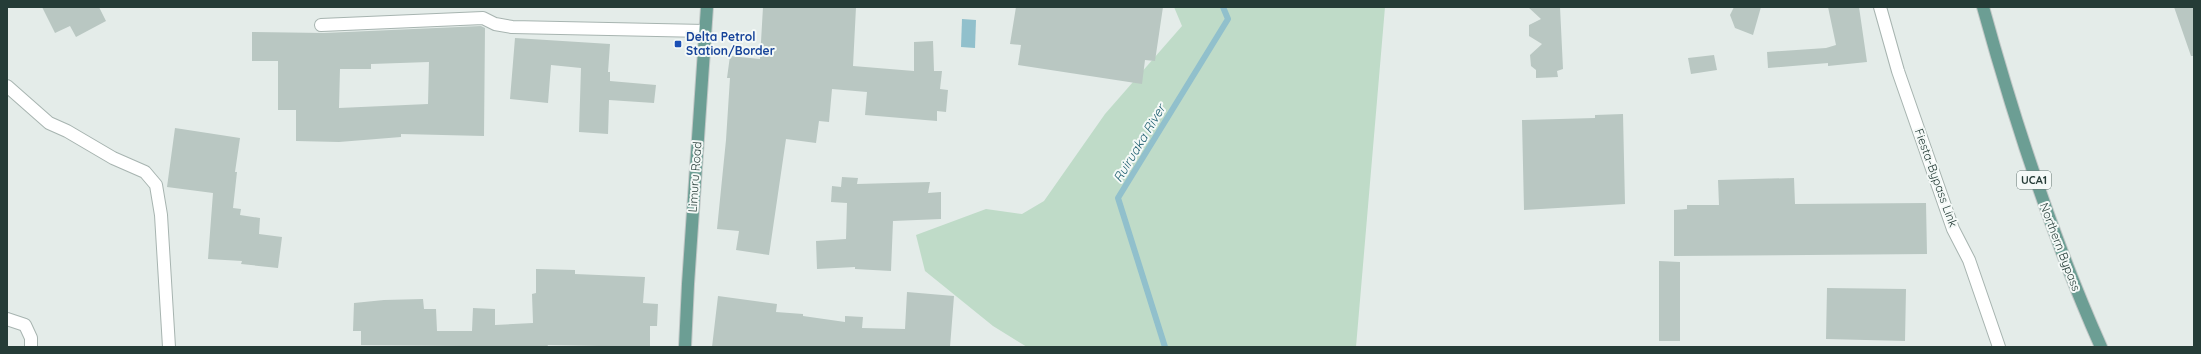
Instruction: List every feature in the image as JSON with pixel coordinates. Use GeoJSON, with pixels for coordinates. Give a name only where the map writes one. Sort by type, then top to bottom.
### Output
{"type":"FeatureCollection","features":[{"type":"Feature","properties":{"kind":"main road","name":"Limuru Road"},"geometry":{"type":"LineString","coordinates":[[685,347],[707,7]]}},
{"type":"Feature","properties":{"kind":"main road","name":"Northern Bypass"},"geometry":{"type":"LineString","coordinates":[[1984,7],[2035,182],[2079,298],[2101,347]]}},
{"type":"Feature","properties":{"kind":"street","name":"Fiesta-Bypass Link"},"geometry":{"type":"LineString","coordinates":[[1880,7],[1898,71],[1954,229],[1968,260],[1999,347]]}},
{"type":"Feature","properties":{"kind":"street"},"geometry":{"type":"LineString","coordinates":[[321,25],[484,18],[495,24],[512,27],[705,31]]}},
{"type":"Feature","properties":{"kind":"street"},"geometry":{"type":"LineString","coordinates":[[7,86],[49,123],[112,158],[145,172],[156,184],[161,216],[169,347]]}},
{"type":"Feature","properties":{"kind":"street"},"geometry":{"type":"LineString","coordinates":[[7,319],[25,325],[31,338],[31,347]]}},
{"type":"Feature","properties":{"kind":"green space"},"geometry":{"type":"Polygon","coordinates":[[[1174,7],[1385,7],[1356,347],[1027,347],[993,326],[925,271],[916,235],[986,209],[1022,214],[1044,201],[1105,114],[1182,26],[1174,7]]]}},
{"type":"Feature","properties":{"kind":"water"},"geometry":{"type":"Polygon","coordinates":[[[962,19],[976,20],[975,48],[961,47],[962,19]]]}},
{"type":"Feature","properties":{"kind":"building"},"geometry":{"type":"Polygon","coordinates":[[[42,7],[99,7],[106,21],[76,37],[70,26],[55,33],[42,7]]]}},
{"type":"Feature","properties":{"kind":"building"},"geometry":{"type":"Polygon","coordinates":[[[763,7],[856,7],[853,66],[914,71],[914,42],[933,41],[934,71],[942,71],[940,89],[948,90],[946,112],[937,111],[937,121],[865,115],[867,92],[832,89],[829,122],[819,121],[816,143],[786,139],[769,255],[736,250],[739,231],[717,229],[726,140],[730,78],[727,78],[730,56],[760,59],[763,7]]]}},
{"type":"Feature","properties":{"kind":"building"},"geometry":{"type":"Polygon","coordinates":[[[1016,7],[1163,7],[1155,61],[1145,60],[1142,84],[1018,65],[1021,45],[1010,44],[1016,7]]]}},
{"type":"Feature","properties":{"kind":"building"},"geometry":{"type":"Polygon","coordinates":[[[1528,7],[1560,7],[1563,69],[1557,71],[1558,77],[1536,78],[1536,70],[1531,66],[1530,55],[1542,44],[1529,36],[1529,25],[1541,19],[1528,7]]]}},
{"type":"Feature","properties":{"kind":"building"},"geometry":{"type":"Polygon","coordinates":[[[1734,7],[1761,7],[1753,35],[1735,28],[1730,15],[1734,7]]]}},
{"type":"Feature","properties":{"kind":"building"},"geometry":{"type":"Polygon","coordinates":[[[1828,7],[1859,7],[1867,62],[1828,66],[1828,63],[1768,68],[1767,52],[1826,48],[1836,45],[1828,7]]]}},
{"type":"Feature","properties":{"kind":"building"},"geometry":{"type":"Polygon","coordinates":[[[2174,7],[2194,7],[2194,56],[2191,56],[2174,7]]]}},
{"type":"Feature","properties":{"kind":"building"},"geometry":{"type":"Polygon","coordinates":[[[481,26],[485,28],[484,136],[401,134],[401,137],[339,142],[296,141],[296,110],[278,110],[278,61],[252,61],[252,32],[324,33],[481,26]],[[429,62],[371,64],[371,69],[340,69],[339,108],[428,104],[429,62]]]}},
{"type":"Feature","properties":{"kind":"building"},"geometry":{"type":"Polygon","coordinates":[[[515,38],[610,44],[608,72],[610,72],[610,81],[656,85],[654,103],[609,100],[608,134],[579,132],[581,68],[551,65],[548,103],[510,99],[515,38]]]}},
{"type":"Feature","properties":{"kind":"building"},"geometry":{"type":"Polygon","coordinates":[[[1714,55],[1717,70],[1691,74],[1688,58],[1714,55]]]}},
{"type":"Feature","properties":{"kind":"building"},"geometry":{"type":"Polygon","coordinates":[[[1623,114],[1625,204],[1524,210],[1522,120],[1595,118],[1595,115],[1623,114]]]}},
{"type":"Feature","properties":{"kind":"building"},"geometry":{"type":"Polygon","coordinates":[[[175,128],[240,138],[235,172],[237,172],[233,208],[241,209],[240,215],[260,218],[259,234],[282,237],[278,268],[241,264],[242,261],[208,259],[213,193],[167,187],[175,128]]]}},
{"type":"Feature","properties":{"kind":"building"},"geometry":{"type":"Polygon","coordinates":[[[842,177],[858,178],[857,184],[930,182],[928,193],[941,192],[941,219],[893,221],[891,271],[855,269],[855,267],[817,269],[816,241],[846,239],[847,203],[831,202],[832,186],[841,187],[842,177]]]}},
{"type":"Feature","properties":{"kind":"building"},"geometry":{"type":"Polygon","coordinates":[[[1794,178],[1795,204],[1926,203],[1927,254],[1674,256],[1674,210],[1687,209],[1687,205],[1719,205],[1718,180],[1794,178]]]}},
{"type":"Feature","properties":{"kind":"building"},"geometry":{"type":"Polygon","coordinates":[[[1659,261],[1680,262],[1680,341],[1659,341],[1659,261]]]}},
{"type":"Feature","properties":{"kind":"building"},"geometry":{"type":"Polygon","coordinates":[[[536,269],[575,270],[575,274],[645,277],[643,303],[658,304],[657,326],[650,326],[650,347],[548,345],[547,347],[361,345],[361,331],[353,331],[354,303],[384,300],[423,299],[424,309],[436,309],[437,331],[472,331],[473,308],[495,309],[495,325],[533,323],[532,294],[536,293],[536,269]]]}},
{"type":"Feature","properties":{"kind":"building"},"geometry":{"type":"Polygon","coordinates":[[[1827,288],[1906,289],[1905,341],[1826,339],[1827,288]]]}},
{"type":"Feature","properties":{"kind":"building"},"geometry":{"type":"Polygon","coordinates":[[[907,292],[954,296],[950,347],[712,347],[718,296],[777,304],[776,312],[803,314],[803,316],[845,322],[845,316],[863,317],[862,328],[905,329],[907,292]]]}},
{"type":"Feature","properties":{"kind":"waterway","name":"Ruiruaka River"},"geometry":{"type":"LineString","coordinates":[[1165,347],[1118,198],[1228,19],[1223,7]]}},
{"type":"Feature","properties":{"kind":"place","name":"Delta Petrol Station/Border"},"geometry":{"type":"Point","coordinates":[678,44]}}]}
